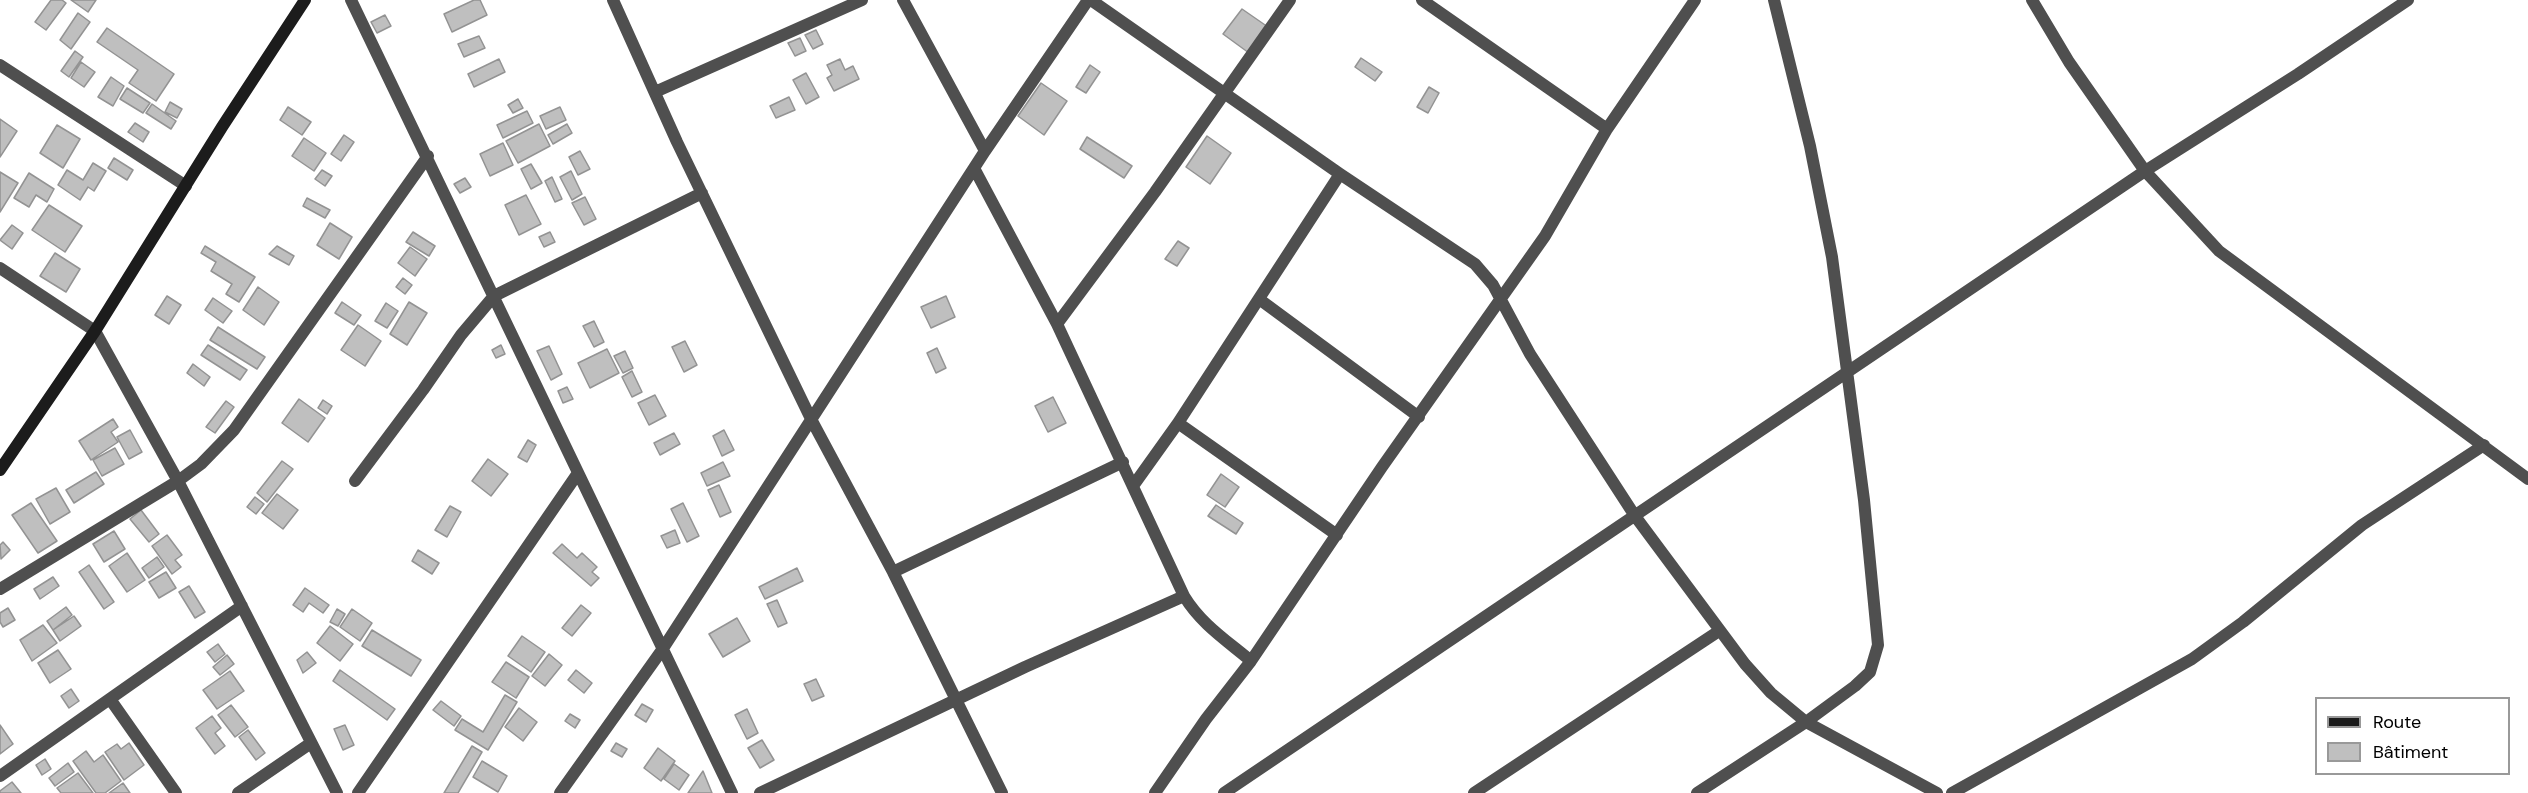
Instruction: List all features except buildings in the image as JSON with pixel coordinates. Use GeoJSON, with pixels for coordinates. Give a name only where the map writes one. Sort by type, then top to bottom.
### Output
{"type":"FeatureCollection","features":[{"type":"Feature","properties":{"kind":"street"},"geometry":{"type":"LineString","coordinates":[[1,466],[95,331],[305,0]]}},
{"type":"Feature","properties":{"kind":"street"},"geometry":{"type":"LineString","coordinates":[[351,0],[428,156],[732,793]]}},
{"type":"Feature","properties":{"kind":"street"},"geometry":{"type":"LineString","coordinates":[[614,0],[654,92],[812,419],[893,572],[1002,793]]}},
{"type":"Feature","properties":{"kind":"street"},"geometry":{"type":"LineString","coordinates":[[654,92],[862,0]]}},
{"type":"Feature","properties":{"kind":"street"},"geometry":{"type":"LineString","coordinates":[[903,0],[985,151]]}},
{"type":"Feature","properties":{"kind":"street"},"geometry":{"type":"LineString","coordinates":[[560,793],[662,650],[985,151],[1089,0],[1340,174],[1475,264],[1486,274],[1530,354],[1635,516],[1719,632],[1771,693],[1806,722],[1937,793]]}},
{"type":"Feature","properties":{"kind":"street"},"geometry":{"type":"LineString","coordinates":[[1057,324],[1226,94],[1290,0]]}},
{"type":"Feature","properties":{"kind":"street"},"geometry":{"type":"LineString","coordinates":[[1422,0],[1607,129]]}},
{"type":"Feature","properties":{"kind":"street"},"geometry":{"type":"LineString","coordinates":[[1155,793],[1206,719],[1251,661],[1545,236],[1607,129],[1695,0]]}},
{"type":"Feature","properties":{"kind":"street"},"geometry":{"type":"LineString","coordinates":[[1697,793],[1806,722],[1855,686],[1870,672],[1878,645],[1864,500],[1832,257],[1819,191],[1774,0]]}},
{"type":"Feature","properties":{"kind":"street"},"geometry":{"type":"LineString","coordinates":[[2032,0],[2069,62],[2145,171],[2219,251],[2528,478]]}},
{"type":"Feature","properties":{"kind":"street"},"geometry":{"type":"LineString","coordinates":[[1224,793],[2145,171],[2298,74],[2408,0]]}},
{"type":"Feature","properties":{"kind":"street"},"geometry":{"type":"LineString","coordinates":[[0,65],[186,186]]}},
{"type":"Feature","properties":{"kind":"street"},"geometry":{"type":"LineString","coordinates":[[0,589],[178,481],[201,464],[234,430],[428,156]]}},
{"type":"Feature","properties":{"kind":"street"},"geometry":{"type":"LineString","coordinates":[[974,168],[1057,324],[1184,596],[1196,615],[1206,625],[1251,661]]}},
{"type":"Feature","properties":{"kind":"street"},"geometry":{"type":"LineString","coordinates":[[1133,486],[1178,423],[1340,174]]}},
{"type":"Feature","properties":{"kind":"street"},"geometry":{"type":"LineString","coordinates":[[355,481],[423,390],[461,334],[494,297],[702,193]]}},
{"type":"Feature","properties":{"kind":"street"},"geometry":{"type":"LineString","coordinates":[[0,268],[95,331],[178,481],[337,793]]}},
{"type":"Feature","properties":{"kind":"street"},"geometry":{"type":"LineString","coordinates":[[1259,299],[1419,417]]}},
{"type":"Feature","properties":{"kind":"street"},"geometry":{"type":"LineString","coordinates":[[1178,423],[1337,535]]}},
{"type":"Feature","properties":{"kind":"street"},"geometry":{"type":"LineString","coordinates":[[1952,793],[2192,659],[2243,622],[2362,525],[2484,445]]}},
{"type":"Feature","properties":{"kind":"street"},"geometry":{"type":"LineString","coordinates":[[893,572],[1123,462]]}},
{"type":"Feature","properties":{"kind":"street"},"geometry":{"type":"LineString","coordinates":[[358,793],[578,473]]}},
{"type":"Feature","properties":{"kind":"street"},"geometry":{"type":"LineString","coordinates":[[760,793],[1184,596]]}},
{"type":"Feature","properties":{"kind":"street"},"geometry":{"type":"LineString","coordinates":[[0,776],[242,606]]}},
{"type":"Feature","properties":{"kind":"street"},"geometry":{"type":"LineString","coordinates":[[1474,793],[1719,632]]}},
{"type":"Feature","properties":{"kind":"street"},"geometry":{"type":"LineString","coordinates":[[110,699],[176,793]]}},
{"type":"Feature","properties":{"kind":"street"},"geometry":{"type":"LineString","coordinates":[[238,793],[311,743]]}}]}
